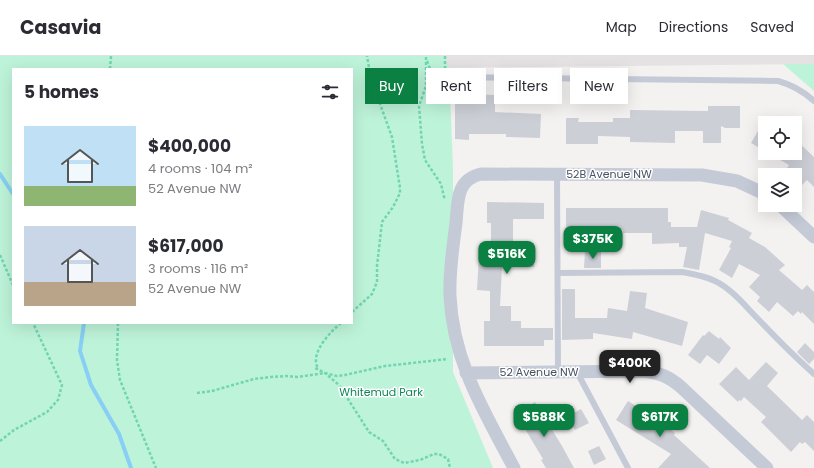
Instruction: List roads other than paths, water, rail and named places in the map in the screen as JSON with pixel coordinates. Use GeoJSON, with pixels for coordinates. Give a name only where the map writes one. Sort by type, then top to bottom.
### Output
{"type":"FeatureCollection","features":[{"type":"Feature","properties":{"kind":"street","name":"52B Avenue NW"},"geometry":{"type":"LineString","coordinates":[[466,373],[455,335],[450,296],[451,269],[459,195],[463,184],[473,176],[481,174],[702,175],[736,181],[758,190]]}},
{"type":"Feature","properties":{"kind":"street"},"geometry":{"type":"LineString","coordinates":[[787,212],[814,237]]}},
{"type":"Feature","properties":{"kind":"street","name":"52 Avenue NW"},"geometry":{"type":"LineString","coordinates":[[466,373],[643,371],[667,376],[681,387],[767,468]]}},
{"type":"Feature","properties":{"kind":"street"},"geometry":{"type":"LineString","coordinates":[[466,373],[514,468]]}},
{"type":"Feature","properties":{"kind":"lane"},"geometry":{"type":"LineString","coordinates":[[486,77],[778,80],[805,92],[814,101]]}},
{"type":"Feature","properties":{"kind":"lane"},"geometry":{"type":"LineString","coordinates":[[558,174],[558,372]]}},
{"type":"Feature","properties":{"kind":"lane"},"geometry":{"type":"LineString","coordinates":[[558,273],[682,272],[695,274],[716,281],[726,287],[814,374]]}},
{"type":"Feature","properties":{"kind":"lane"},"geometry":{"type":"LineString","coordinates":[[577,372],[628,468]]}},
{"type":"Feature","properties":{"kind":"waterway"},"geometry":{"type":"LineString","coordinates":[[0,174],[12,192]]}},
{"type":"Feature","properties":{"kind":"waterway"},"geometry":{"type":"LineString","coordinates":[[84,324],[80,351],[91,385],[119,434],[131,468]]}},
{"type":"Feature","properties":{"kind":"park label","name":"Whitemud Park"},"geometry":{"type":"Point","coordinates":[381,392]}}]}
